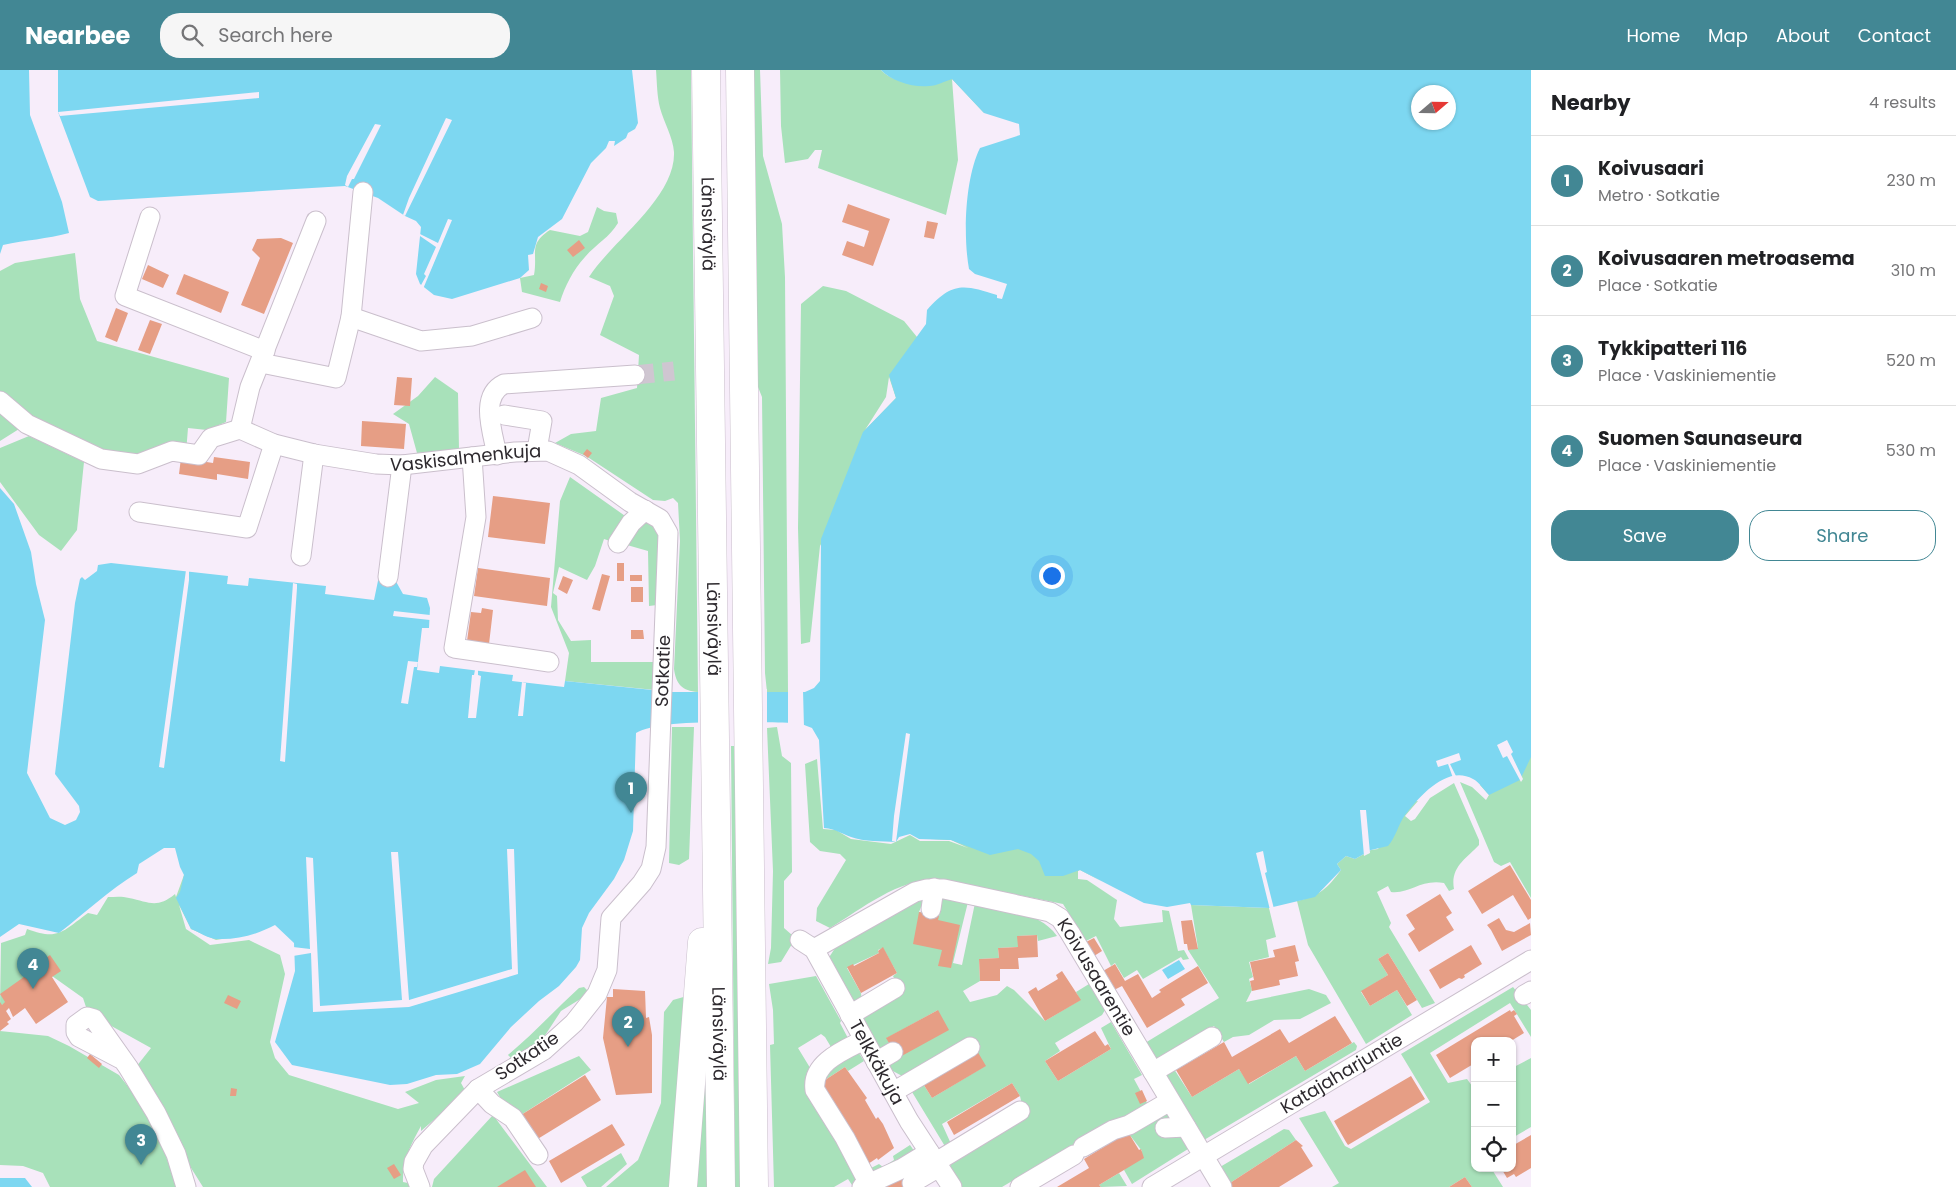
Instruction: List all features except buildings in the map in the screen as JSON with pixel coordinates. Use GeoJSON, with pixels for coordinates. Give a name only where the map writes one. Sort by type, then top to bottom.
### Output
{"type":"FeatureCollection","features":[{"type":"Feature","properties":{"kind":"highway","name":"Länsiväylä"},"geometry":{"type":"LineString","coordinates":[[706,70],[721,1187]]}},
{"type":"Feature","properties":{"kind":"highway","name":"Länsiväylä"},"geometry":{"type":"LineString","coordinates":[[740,70],[754,1187]]}},
{"type":"Feature","properties":{"kind":"highway"},"geometry":{"type":"LineString","coordinates":[[683,1187],[702,938],[703,854],[716,795]]}},
{"type":"Feature","properties":{"kind":"street"},"geometry":{"type":"LineString","coordinates":[[150,217],[125,296],[263,357],[336,378],[351,317],[363,192]]}},
{"type":"Feature","properties":{"kind":"street"},"geometry":{"type":"LineString","coordinates":[[0,401],[27,424],[101,459],[138,464],[172,451],[199,455],[211,438],[240,429],[250,387],[263,357],[277,315],[316,221]]}},
{"type":"Feature","properties":{"kind":"street"},"geometry":{"type":"LineString","coordinates":[[351,317],[421,341],[472,336],[532,318]]}},
{"type":"Feature","properties":{"kind":"street"},"geometry":{"type":"LineString","coordinates":[[497,454],[489,407],[492,394],[497,387],[504,384],[635,375]]}},
{"type":"Feature","properties":{"kind":"street"},"geometry":{"type":"LineString","coordinates":[[504,415],[542,421],[538,450]]}},
{"type":"Feature","properties":{"kind":"street","name":"Vaskisalmenkuja"},"geometry":{"type":"LineString","coordinates":[[240,429],[274,444],[314,454],[376,464],[402,465],[538,450],[579,465],[630,502],[660,519],[668,533]]}},
{"type":"Feature","properties":{"kind":"street"},"geometry":{"type":"LineString","coordinates":[[139,512],[247,528],[274,444]]}},
{"type":"Feature","properties":{"kind":"street"},"geometry":{"type":"LineString","coordinates":[[301,556],[314,454]]}},
{"type":"Feature","properties":{"kind":"street"},"geometry":{"type":"LineString","coordinates":[[472,457],[476,517],[454,648],[549,662]]}},
{"type":"Feature","properties":{"kind":"street"},"geometry":{"type":"LineString","coordinates":[[388,577],[402,465]]}},
{"type":"Feature","properties":{"kind":"street"},"geometry":{"type":"LineString","coordinates":[[618,543],[631,524],[645,510]]}},
{"type":"Feature","properties":{"kind":"street","name":"Sotkatie"},"geometry":{"type":"LineString","coordinates":[[420,1187],[413,1169],[418,1153],[478,1089],[544,1050],[574,1023],[599,992],[607,970],[611,918],[642,883],[651,869],[656,847],[668,533]]}},
{"type":"Feature","properties":{"kind":"street"},"geometry":{"type":"LineString","coordinates":[[715,720],[748,719]]}},
{"type":"Feature","properties":{"kind":"street"},"geometry":{"type":"LineString","coordinates":[[931,909],[934,888]]}},
{"type":"Feature","properties":{"kind":"street","name":"Koivusaarentie"},"geometry":{"type":"LineString","coordinates":[[807,944],[915,892],[934,888],[1050,912],[1060,918],[1152,1081],[1170,1101],[1222,1187]]}},
{"type":"Feature","properties":{"kind":"street","name":"Telkkäkuja"},"geometry":{"type":"LineString","coordinates":[[807,944],[850,1015],[893,1092],[952,1187]]}},
{"type":"Feature","properties":{"kind":"street","name":"Katajaharjuntie"},"geometry":{"type":"LineString","coordinates":[[1152,1187],[1531,960]]}},
{"type":"Feature","properties":{"kind":"street"},"geometry":{"type":"LineString","coordinates":[[850,1015],[896,988]]}},
{"type":"Feature","properties":{"kind":"street"},"geometry":{"type":"LineString","coordinates":[[1152,1081],[1212,1037]]}},
{"type":"Feature","properties":{"kind":"street"},"geometry":{"type":"LineString","coordinates":[[864,1040],[825,1062],[815,1078],[814,1084],[815,1090],[845,1138],[865,1185],[901,1169],[934,1160],[1020,1111]]}},
{"type":"Feature","properties":{"kind":"street"},"geometry":{"type":"LineString","coordinates":[[893,1092],[970,1048]]}},
{"type":"Feature","properties":{"kind":"street"},"geometry":{"type":"LineString","coordinates":[[876,1062],[893,1052]]}},
{"type":"Feature","properties":{"kind":"street"},"geometry":{"type":"LineString","coordinates":[[121,1059],[128,1067],[156,1114],[176,1154],[186,1187]]}},
{"type":"Feature","properties":{"kind":"street"},"geometry":{"type":"LineString","coordinates":[[478,1089],[492,1104],[513,1118],[538,1156]]}},
{"type":"Feature","properties":{"kind":"street"},"geometry":{"type":"LineString","coordinates":[[1020,1187],[1113,1130],[1129,1125],[1170,1101]]}},
{"type":"Feature","properties":{"kind":"street"},"geometry":{"type":"LineString","coordinates":[[1165,1128],[1186,1127]]}},
{"type":"Feature","properties":{"kind":"street"},"geometry":{"type":"LineString","coordinates":[[912,1183],[934,1160]]}},
{"type":"Feature","properties":{"kind":"green space"},"geometry":{"type":"Polygon","coordinates":[[[656,70],[691,70],[698,692],[681,686],[676,679],[674,669],[680,541],[678,503],[673,498],[665,501],[653,500],[586,456],[555,443],[571,434],[596,431],[601,398],[637,388],[639,355],[600,335],[614,296],[610,286],[589,277],[599,263],[654,203],[665,186],[672,169],[674,152],[660,108],[656,70]]]}},
{"type":"Feature","properties":{"kind":"green space"},"geometry":{"type":"Polygon","coordinates":[[[752,70],[760,70],[763,156],[782,224],[785,277],[788,692],[767,692],[765,673],[762,397],[756,382],[752,70]]]}},
{"type":"Feature","properties":{"kind":"green space"},"geometry":{"type":"Polygon","coordinates":[[[780,70],[881,70],[890,77],[900,81],[912,82],[936,80],[971,72],[984,113],[952,79],[958,160],[946,215],[818,168],[822,150],[815,150],[808,159],[785,163],[781,126],[780,70]]]}},
{"type":"Feature","properties":{"kind":"green space"},"geometry":{"type":"Polygon","coordinates":[[[597,207],[604,211],[616,213],[618,223],[611,233],[577,267],[567,284],[560,302],[522,292],[520,278],[534,275],[536,245],[543,235],[550,230],[580,236],[588,232],[597,207]]]}},
{"type":"Feature","properties":{"kind":"green space"},"geometry":{"type":"Polygon","coordinates":[[[75,253],[80,299],[97,341],[229,378],[226,422],[207,430],[188,428],[186,453],[101,459],[27,424],[0,441],[0,271],[15,263],[75,253]]]}},
{"type":"Feature","properties":{"kind":"green space"},"geometry":{"type":"Polygon","coordinates":[[[823,286],[846,291],[904,321],[917,337],[934,339],[820,546],[810,642],[801,644],[798,528],[801,304],[823,286]],[[889,377],[886,397],[865,430],[896,398],[889,377]]]}},
{"type":"Feature","properties":{"kind":"green space"},"geometry":{"type":"Polygon","coordinates":[[[435,377],[458,393],[459,450],[417,453],[409,424],[393,414],[418,396],[435,377]]]}},
{"type":"Feature","properties":{"kind":"green space"},"geometry":{"type":"Polygon","coordinates":[[[29,436],[84,462],[77,530],[61,551],[39,535],[0,482],[0,448],[29,436]]]}},
{"type":"Feature","properties":{"kind":"green space"},"geometry":{"type":"Polygon","coordinates":[[[570,477],[628,518],[610,541],[604,539],[595,566],[587,580],[559,567],[553,593],[557,596],[558,620],[571,641],[591,640],[591,662],[656,662],[655,690],[565,681],[569,653],[551,607],[560,501],[570,477]]]}},
{"type":"Feature","properties":{"kind":"green space"},"geometry":{"type":"Polygon","coordinates":[[[643,521],[652,522],[661,539],[657,605],[649,606],[648,551],[627,545],[643,521]]]}},
{"type":"Feature","properties":{"kind":"green space"},"geometry":{"type":"Polygon","coordinates":[[[1531,723],[1531,898],[1510,862],[1501,866],[1494,862],[1460,782],[1472,787],[1486,800],[1489,795],[1480,785],[1531,723]]]}},
{"type":"Feature","properties":{"kind":"green space"},"geometry":{"type":"Polygon","coordinates":[[[672,727],[694,727],[689,859],[679,865],[669,863],[672,727]]]}},
{"type":"Feature","properties":{"kind":"green space"},"geometry":{"type":"Polygon","coordinates":[[[777,727],[782,756],[791,763],[792,872],[784,881],[784,928],[792,935],[792,944],[781,962],[768,964],[771,948],[773,871],[767,728],[777,727]]]}},
{"type":"Feature","properties":{"kind":"green space"},"geometry":{"type":"Polygon","coordinates":[[[731,746],[736,746],[741,1187],[735,1187],[731,746]]]}},
{"type":"Feature","properties":{"kind":"green space"},"geometry":{"type":"Polygon","coordinates":[[[817,759],[823,829],[836,830],[851,839],[891,844],[910,835],[920,841],[949,841],[968,848],[951,840],[930,839],[994,821],[1103,882],[1080,870],[1078,871],[1078,879],[1087,880],[1117,900],[1114,919],[1120,927],[1163,922],[1162,910],[1169,911],[1178,951],[1184,950],[1189,959],[1183,960],[1181,957],[1143,979],[1137,970],[1124,978],[1115,963],[1111,966],[1096,936],[1086,941],[1063,904],[940,879],[910,883],[896,889],[868,903],[830,928],[816,921],[817,908],[846,860],[840,854],[820,851],[810,842],[805,764],[817,759]]]}},
{"type":"Feature","properties":{"kind":"green space"},"geometry":{"type":"Polygon","coordinates":[[[1454,783],[1479,840],[1479,845],[1464,859],[1457,869],[1453,881],[1454,889],[1449,891],[1444,883],[1436,882],[1398,892],[1391,892],[1388,886],[1377,892],[1391,923],[1389,927],[1435,1003],[1422,1008],[1388,953],[1378,959],[1388,975],[1361,992],[1370,1006],[1397,990],[1412,1015],[1366,1044],[1308,945],[1297,901],[1317,894],[1332,882],[1341,870],[1337,864],[1346,856],[1355,859],[1371,850],[1378,849],[1408,802],[1418,801],[1405,816],[1411,821],[1415,819],[1430,798],[1454,783]]]}},
{"type":"Feature","properties":{"kind":"green space"},"geometry":{"type":"Polygon","coordinates":[[[184,875],[240,936],[216,940],[191,929],[179,905],[186,929],[210,945],[249,940],[280,955],[285,974],[270,1042],[275,1058],[289,1075],[398,1109],[419,1103],[405,1092],[436,1080],[465,1076],[461,1083],[466,1092],[421,1131],[421,1126],[414,1140],[408,1153],[403,1175],[403,1182],[413,1184],[413,1187],[203,1187],[176,1144],[136,1067],[151,1048],[88,1013],[83,998],[45,971],[0,1007],[1,943],[25,935],[27,929],[47,934],[60,932],[88,913],[97,915],[108,897],[124,897],[153,903],[163,902],[175,894],[176,897],[184,875]]]}},
{"type":"Feature","properties":{"kind":"green space"},"geometry":{"type":"Polygon","coordinates":[[[926,895],[919,912],[939,916],[943,896],[968,902],[953,963],[962,965],[975,903],[1031,916],[1049,928],[1057,936],[1038,941],[1037,935],[1018,936],[1018,947],[998,948],[999,958],[979,959],[980,981],[963,991],[970,1002],[997,995],[1007,986],[1014,990],[1045,1021],[1080,1000],[1076,992],[1089,984],[1105,1010],[1102,1015],[1055,1043],[1060,1051],[1045,1061],[1058,1081],[1111,1049],[1101,1028],[1111,1022],[1142,1075],[1134,1079],[1147,1103],[1157,1098],[1160,1102],[1076,1143],[1002,1187],[960,1187],[949,1170],[953,1158],[1024,1115],[1020,1096],[1012,1083],[942,1124],[952,1146],[946,1148],[909,1087],[922,1082],[932,1098],[985,1066],[904,1077],[891,1070],[885,1064],[938,1010],[887,1038],[891,1046],[879,1054],[860,1017],[902,994],[893,976],[897,973],[883,948],[878,950],[879,953],[847,968],[861,993],[862,1003],[854,1006],[828,959],[839,942],[926,895]]]}},
{"type":"Feature","properties":{"kind":"green space"},"geometry":{"type":"Polygon","coordinates":[[[1191,905],[1269,908],[1276,937],[1266,940],[1269,957],[1249,962],[1253,977],[1249,979],[1252,990],[1246,1002],[1309,989],[1326,995],[1331,1003],[1300,1019],[1274,1020],[1249,1035],[1233,1037],[1224,1042],[1214,1026],[1156,1060],[1145,1043],[1219,998],[1188,950],[1198,948],[1191,905]]]}},
{"type":"Feature","properties":{"kind":"green space"},"geometry":{"type":"Polygon","coordinates":[[[816,976],[841,1021],[840,1023],[850,1042],[834,1052],[821,1034],[798,1048],[812,1071],[862,1180],[852,1185],[848,1179],[834,1187],[774,1187],[770,1045],[774,1044],[773,1010],[769,984],[816,976]]]}},
{"type":"Feature","properties":{"kind":"green space"},"geometry":{"type":"Polygon","coordinates":[[[584,987],[590,993],[561,1011],[540,1043],[512,1059],[508,1055],[579,988],[584,987]]]}},
{"type":"Feature","properties":{"kind":"green space"},"geometry":{"type":"Polygon","coordinates":[[[1513,987],[1531,1010],[1531,1037],[1510,1003],[1430,1053],[1448,1083],[1467,1079],[1471,1084],[1471,1172],[1494,1172],[1503,1187],[1472,1187],[1465,1177],[1449,1187],[1332,1187],[1339,1183],[1299,1118],[1325,1111],[1345,1146],[1351,1149],[1430,1102],[1401,1054],[1513,987]]]}},
{"type":"Feature","properties":{"kind":"green space"},"geometry":{"type":"Polygon","coordinates":[[[687,996],[671,1187],[606,1187],[638,1160],[661,1103],[664,1012],[673,1000],[687,996]]]}},
{"type":"Feature","properties":{"kind":"green space"},"geometry":{"type":"Polygon","coordinates":[[[0,1031],[48,1036],[119,1075],[152,1117],[177,1187],[50,1187],[43,1173],[23,1166],[0,1165],[0,1031]]]}},
{"type":"Feature","properties":{"kind":"green space"},"geometry":{"type":"Polygon","coordinates":[[[1354,1042],[1357,1046],[1356,1050],[1204,1140],[1164,1074],[1172,1066],[1192,1097],[1239,1069],[1249,1084],[1296,1056],[1305,1071],[1354,1042]]]}},
{"type":"Feature","properties":{"kind":"green space"},"geometry":{"type":"Polygon","coordinates":[[[706,1043],[707,1187],[692,1187],[706,1043]]]}},
{"type":"Feature","properties":{"kind":"green space"},"geometry":{"type":"Polygon","coordinates":[[[857,1050],[864,1061],[848,1071],[845,1067],[822,1082],[823,1075],[857,1050]]]}},
{"type":"Feature","properties":{"kind":"green space"},"geometry":{"type":"Polygon","coordinates":[[[579,1056],[591,1070],[521,1115],[507,1109],[497,1092],[579,1056]]]}},
{"type":"Feature","properties":{"kind":"green space"},"geometry":{"type":"Polygon","coordinates":[[[1531,1058],[1531,1127],[1516,1136],[1516,1082],[1516,1066],[1531,1058]]]}},
{"type":"Feature","properties":{"kind":"green space"},"geometry":{"type":"Polygon","coordinates":[[[1164,1108],[1188,1149],[1132,1184],[1124,1170],[1142,1151],[1129,1134],[1164,1108]]]}},
{"type":"Feature","properties":{"kind":"green space"},"geometry":{"type":"Polygon","coordinates":[[[493,1115],[547,1187],[432,1187],[434,1179],[493,1115]]]}},
{"type":"Feature","properties":{"kind":"green space"},"geometry":{"type":"Polygon","coordinates":[[[1284,1129],[1289,1130],[1296,1140],[1230,1183],[1220,1167],[1284,1129]]]}},
{"type":"Feature","properties":{"kind":"green space"},"geometry":{"type":"Polygon","coordinates":[[[910,1145],[915,1152],[876,1176],[871,1168],[879,1164],[883,1167],[894,1160],[893,1156],[910,1145]]]}},
{"type":"Feature","properties":{"kind":"green space"},"geometry":{"type":"Polygon","coordinates":[[[621,1153],[627,1164],[601,1187],[587,1187],[581,1177],[621,1153]]]}},
{"type":"Feature","properties":{"kind":"green space"},"geometry":{"type":"Polygon","coordinates":[[[1119,1173],[1127,1186],[1101,1187],[1099,1185],[1119,1173]]]}},
{"type":"Feature","properties":{"kind":"water"},"geometry":{"type":"Polygon","coordinates":[[[0,70],[29,70],[30,115],[62,202],[69,233],[3,245],[0,254],[0,70]]]}},
{"type":"Feature","properties":{"kind":"water"},"geometry":{"type":"Polygon","coordinates":[[[58,70],[632,70],[638,123],[635,129],[628,133],[626,138],[614,146],[615,141],[609,141],[606,148],[591,163],[562,219],[538,237],[533,254],[528,255],[529,270],[520,278],[452,299],[434,295],[420,284],[416,274],[421,227],[416,221],[378,198],[345,186],[98,201],[90,197],[58,112],[58,70]]]}},
{"type":"Feature","properties":{"kind":"water"},"geometry":{"type":"Polygon","coordinates":[[[881,70],[1531,70],[1531,757],[1520,780],[1489,795],[1473,779],[1453,776],[1444,779],[1426,792],[1411,808],[1388,846],[1371,850],[1355,859],[1346,856],[1337,864],[1341,870],[1315,897],[1269,908],[1191,905],[1190,903],[1167,907],[1144,903],[1080,870],[1063,876],[1045,876],[1039,861],[1031,854],[1018,849],[990,855],[951,840],[919,839],[910,834],[899,837],[896,842],[867,841],[824,828],[819,740],[812,728],[799,723],[714,722],[649,728],[636,733],[633,831],[624,860],[614,879],[589,913],[582,928],[580,960],[576,967],[559,986],[539,1001],[511,1027],[480,1064],[457,1074],[436,1075],[407,1084],[390,1085],[292,1065],[275,1042],[295,971],[294,943],[275,925],[248,936],[225,939],[211,938],[191,929],[176,898],[180,892],[184,875],[175,848],[164,848],[139,864],[137,873],[107,894],[59,933],[19,924],[0,937],[0,488],[14,504],[31,552],[36,584],[45,620],[27,773],[50,818],[65,825],[76,820],[80,812],[79,806],[55,774],[75,603],[80,579],[82,577],[85,580],[97,571],[98,565],[111,563],[228,576],[227,584],[248,586],[249,578],[326,586],[325,594],[374,600],[379,576],[394,578],[403,594],[427,598],[430,608],[429,628],[422,628],[417,670],[439,673],[440,666],[513,675],[512,681],[564,687],[565,681],[672,692],[805,692],[814,688],[820,681],[821,539],[863,432],[896,398],[889,375],[926,324],[927,310],[944,294],[951,290],[967,288],[997,295],[997,298],[1002,299],[1007,284],[975,274],[969,269],[966,240],[968,191],[975,160],[980,148],[1020,135],[1019,124],[984,113],[952,79],[932,86],[917,86],[903,83],[881,70]]]}},
{"type":"Feature","properties":{"kind":"water"},"geometry":{"type":"Polygon","coordinates":[[[1179,960],[1185,969],[1168,979],[1162,970],[1179,960]]]}},
{"type":"Feature","properties":{"kind":"water"},"geometry":{"type":"Polygon","coordinates":[[[0,1178],[25,1178],[32,1187],[0,1187],[0,1178]]]}},
{"type":"Feature","properties":{"kind":"pier"},"geometry":{"type":"Polygon","coordinates":[[[259,92],[259,98],[60,116],[58,112],[259,92]]]}},
{"type":"Feature","properties":{"kind":"pier"},"geometry":{"type":"Polygon","coordinates":[[[446,118],[452,120],[405,216],[403,215],[409,198],[446,118]]]}},
{"type":"Feature","properties":{"kind":"pier"},"geometry":{"type":"Polygon","coordinates":[[[375,124],[381,125],[354,179],[352,179],[348,187],[345,185],[347,176],[375,124]]]}},
{"type":"Feature","properties":{"kind":"pier"},"geometry":{"type":"Polygon","coordinates":[[[448,219],[452,220],[423,289],[420,287],[426,276],[424,274],[436,247],[420,236],[420,234],[438,243],[448,219]]]}},
{"type":"Feature","properties":{"kind":"pier"},"geometry":{"type":"Polygon","coordinates":[[[186,570],[189,571],[189,580],[164,768],[159,767],[186,570]]]}},
{"type":"Feature","properties":{"kind":"pier"},"geometry":{"type":"Polygon","coordinates":[[[293,583],[297,584],[297,588],[285,762],[280,761],[293,583]]]}},
{"type":"Feature","properties":{"kind":"pier"},"geometry":{"type":"Polygon","coordinates":[[[394,611],[430,615],[430,620],[393,616],[394,611]]]}},
{"type":"Feature","properties":{"kind":"pier"},"geometry":{"type":"Polygon","coordinates":[[[408,661],[418,662],[417,667],[414,667],[408,704],[401,703],[408,661]]]}},
{"type":"Feature","properties":{"kind":"pier"},"geometry":{"type":"Polygon","coordinates":[[[475,670],[478,670],[478,675],[481,676],[476,718],[468,718],[472,675],[474,675],[475,670]]]}},
{"type":"Feature","properties":{"kind":"pier"},"geometry":{"type":"Polygon","coordinates":[[[522,682],[526,683],[523,716],[518,716],[522,682]]]}},
{"type":"Feature","properties":{"kind":"pier"},"geometry":{"type":"Polygon","coordinates":[[[767,689],[767,725],[698,725],[698,690],[767,689]]]}},
{"type":"Feature","properties":{"kind":"pier"},"geometry":{"type":"Polygon","coordinates":[[[788,689],[803,690],[804,728],[788,725],[788,689]]]}},
{"type":"Feature","properties":{"kind":"pier"},"geometry":{"type":"Polygon","coordinates":[[[906,733],[910,734],[896,842],[892,841],[894,816],[906,733]]]}},
{"type":"Feature","properties":{"kind":"pier"},"geometry":{"type":"Polygon","coordinates":[[[1507,740],[1513,752],[1511,754],[1523,779],[1521,782],[1507,756],[1503,758],[1497,745],[1507,740]]]}},
{"type":"Feature","properties":{"kind":"pier"},"geometry":{"type":"Polygon","coordinates":[[[1459,753],[1461,760],[1450,764],[1457,778],[1453,778],[1448,764],[1438,767],[1436,761],[1459,753]]]}},
{"type":"Feature","properties":{"kind":"pier"},"geometry":{"type":"Polygon","coordinates":[[[1360,810],[1366,810],[1370,853],[1364,856],[1360,810]]]}},
{"type":"Feature","properties":{"kind":"pier"},"geometry":{"type":"Polygon","coordinates":[[[507,849],[514,849],[518,974],[409,1007],[313,1012],[311,953],[293,956],[293,947],[310,949],[306,857],[313,858],[320,1006],[402,1000],[391,852],[398,852],[409,1000],[512,969],[507,849]]]}},
{"type":"Feature","properties":{"kind":"pier"},"geometry":{"type":"Polygon","coordinates":[[[1263,851],[1267,872],[1265,873],[1274,909],[1270,910],[1256,853],[1263,851]]]}},
{"type":"Feature","properties":{"kind":"tunnel"},"geometry":{"type":"LineString","coordinates":[[635,375],[674,371]]}},
{"type":"Feature","properties":{"kind":"place","name":"Koivusaari"},"geometry":{"type":"Point","coordinates":[631,813]}},
{"type":"Feature","properties":{"kind":"place","name":"Suomen Saunaseura"},"geometry":{"type":"Point","coordinates":[33,989]}},
{"type":"Feature","properties":{"kind":"place","name":"Koivusaaren metroasema"},"geometry":{"type":"Point","coordinates":[628,1047]}},
{"type":"Feature","properties":{"kind":"place","name":"Tykkipatteri 116"},"geometry":{"type":"Point","coordinates":[141,1165]}}]}
